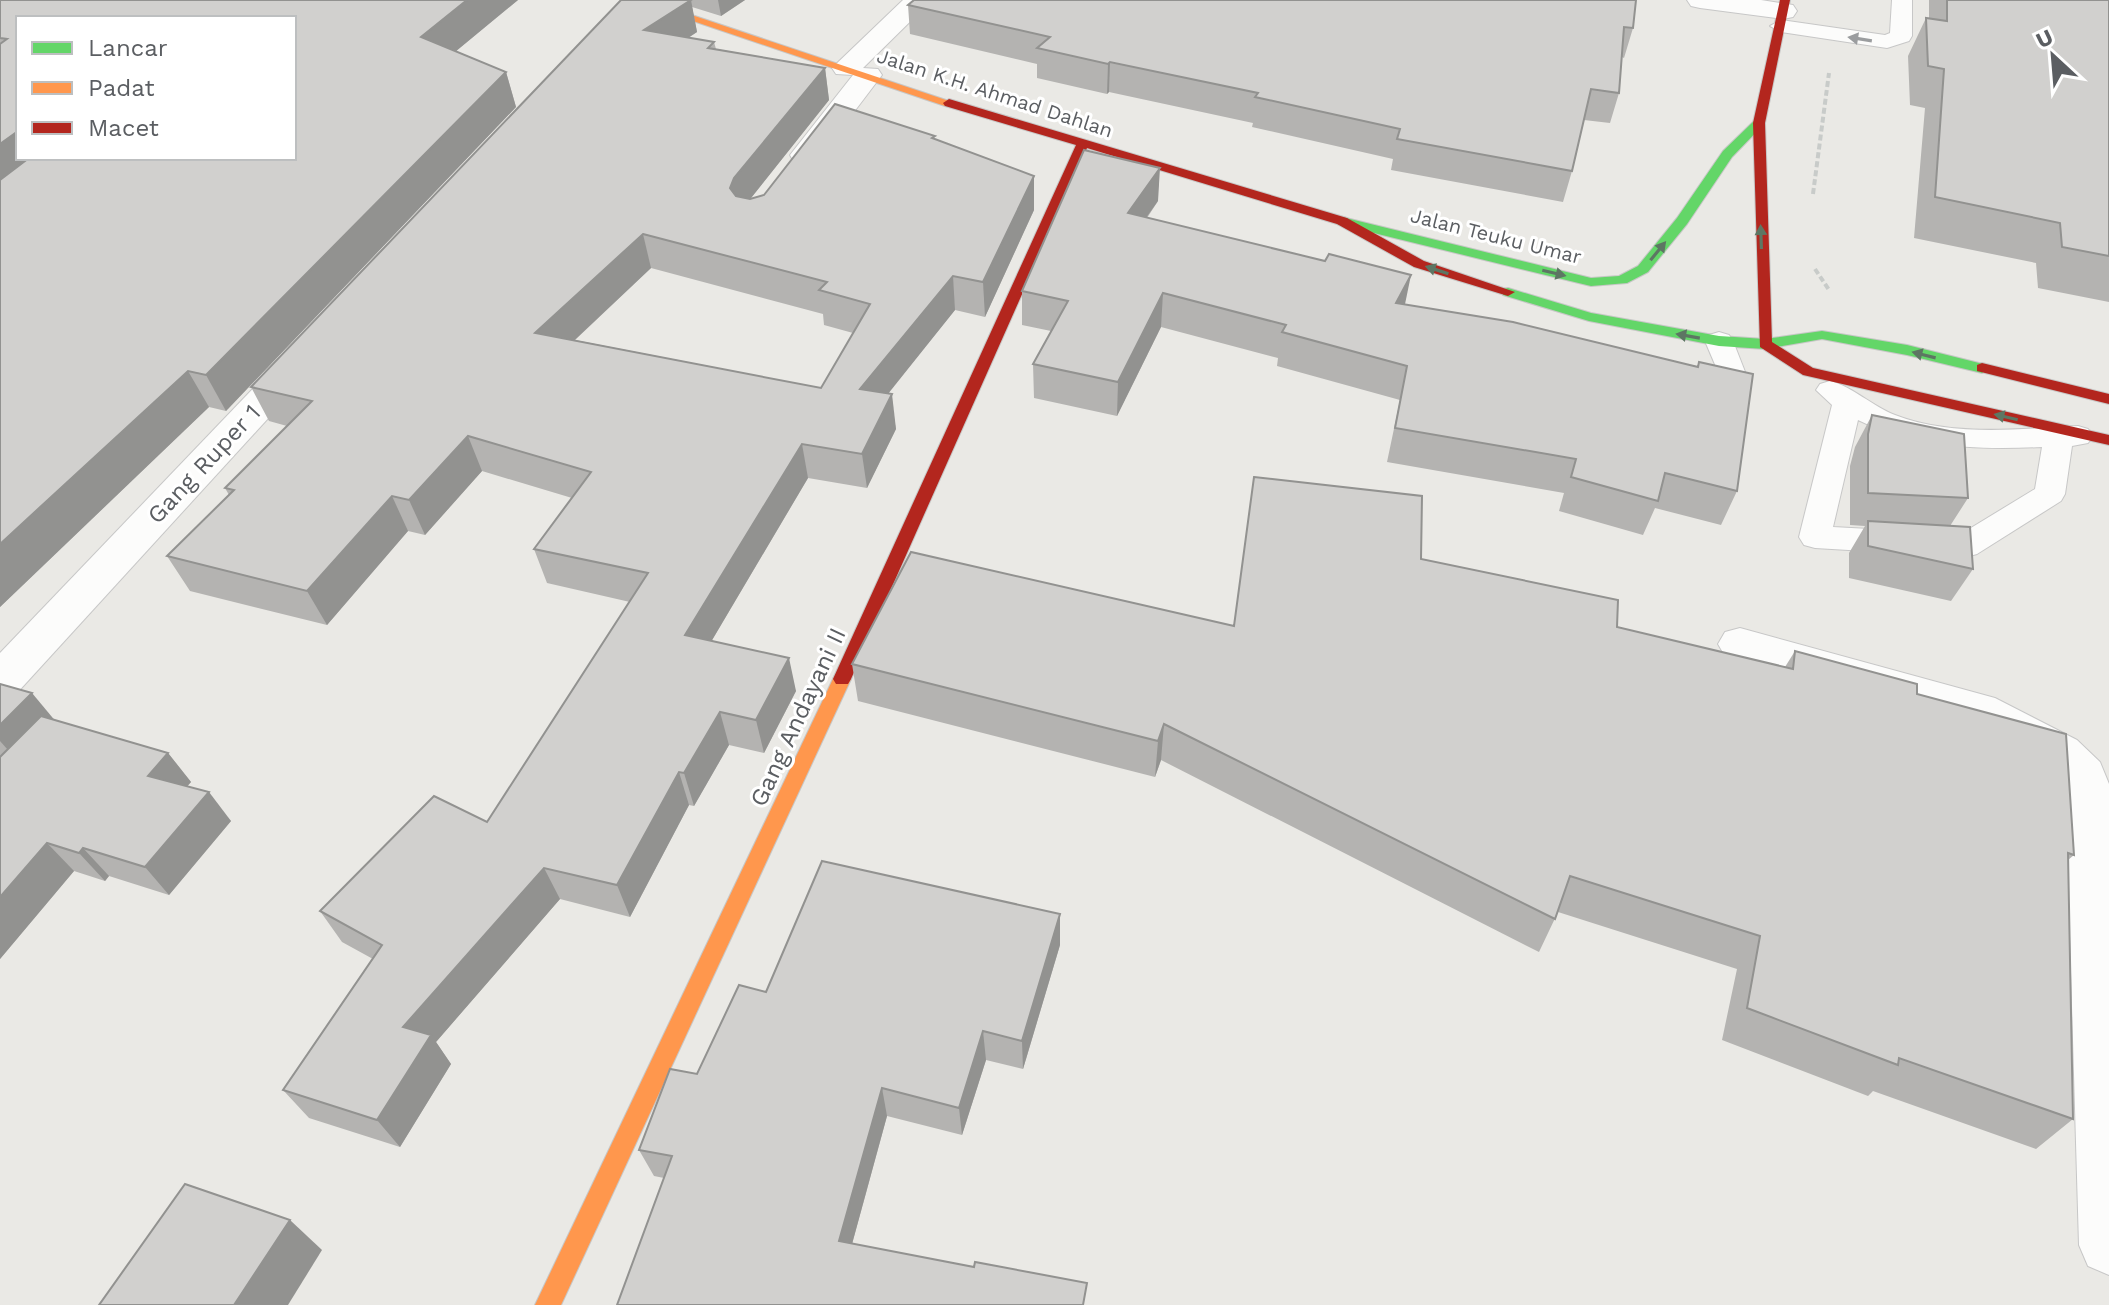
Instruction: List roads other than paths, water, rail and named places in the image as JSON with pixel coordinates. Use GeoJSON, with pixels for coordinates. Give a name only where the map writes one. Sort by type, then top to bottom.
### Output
{"type":"FeatureCollection","features":[{"type":"Feature","properties":{"kind":"street"},"geometry":{"type":"LineString","coordinates":[[792,172],[857,72],[919,0]]}},
{"type":"Feature","properties":{"kind":"street"},"geometry":{"type":"LineString","coordinates":[[1700,0],[1783,12],[1759,123],[1765,344]]}},
{"type":"Feature","properties":{"kind":"street","name":"Jalan K.H. Ahmad Dahlan"},"geometry":{"type":"LineString","coordinates":[[630,8],[857,72],[1082,145],[1342,221]]}},
{"type":"Feature","properties":{"kind":"street","name":"Jalan Teuku Umar"},"geometry":{"type":"LineString","coordinates":[[1342,221],[1591,282],[1622,280],[1643,269],[1682,221],[1727,154],[1759,123]]}},
{"type":"Feature","properties":{"kind":"street","name":"Gang Andayani II"},"geometry":{"type":"LineString","coordinates":[[548,1305],[862,637],[1082,145]]}},
{"type":"Feature","properties":{"kind":"street"},"geometry":{"type":"LineString","coordinates":[[1342,221],[1419,264],[1589,317],[1719,341],[1765,344],[1822,335],[1907,350],[2109,399]]}},
{"type":"Feature","properties":{"kind":"street","name":"Gang Ruper 1"},"geometry":{"type":"LineString","coordinates":[[0,682],[324,336]]}},
{"type":"Feature","properties":{"kind":"street"},"geometry":{"type":"LineString","coordinates":[[1765,344],[1808,372],[2084,437]]}},
{"type":"Feature","properties":{"kind":"street"},"geometry":{"type":"LineString","coordinates":[[1740,644],[1979,711],[2061,753],[2083,776],[2090,801],[2109,1245]]}},
{"type":"Feature","properties":{"kind":"lane"},"geometry":{"type":"LineString","coordinates":[[1783,12],[1834,35],[1877,42],[1895,40],[1901,36],[1902,0]]}},
{"type":"Feature","properties":{"kind":"lane"},"geometry":{"type":"LineString","coordinates":[[1719,341],[1735,382]]}},
{"type":"Feature","properties":{"kind":"lane"},"geometry":{"type":"LineString","coordinates":[[1808,372],[1847,404],[1869,417],[1940,436],[1974,440],[2084,437]]}},
{"type":"Feature","properties":{"kind":"lane"},"geometry":{"type":"LineString","coordinates":[[1847,404],[1815,537],[1966,546],[2050,494],[2084,437]]}}]}
